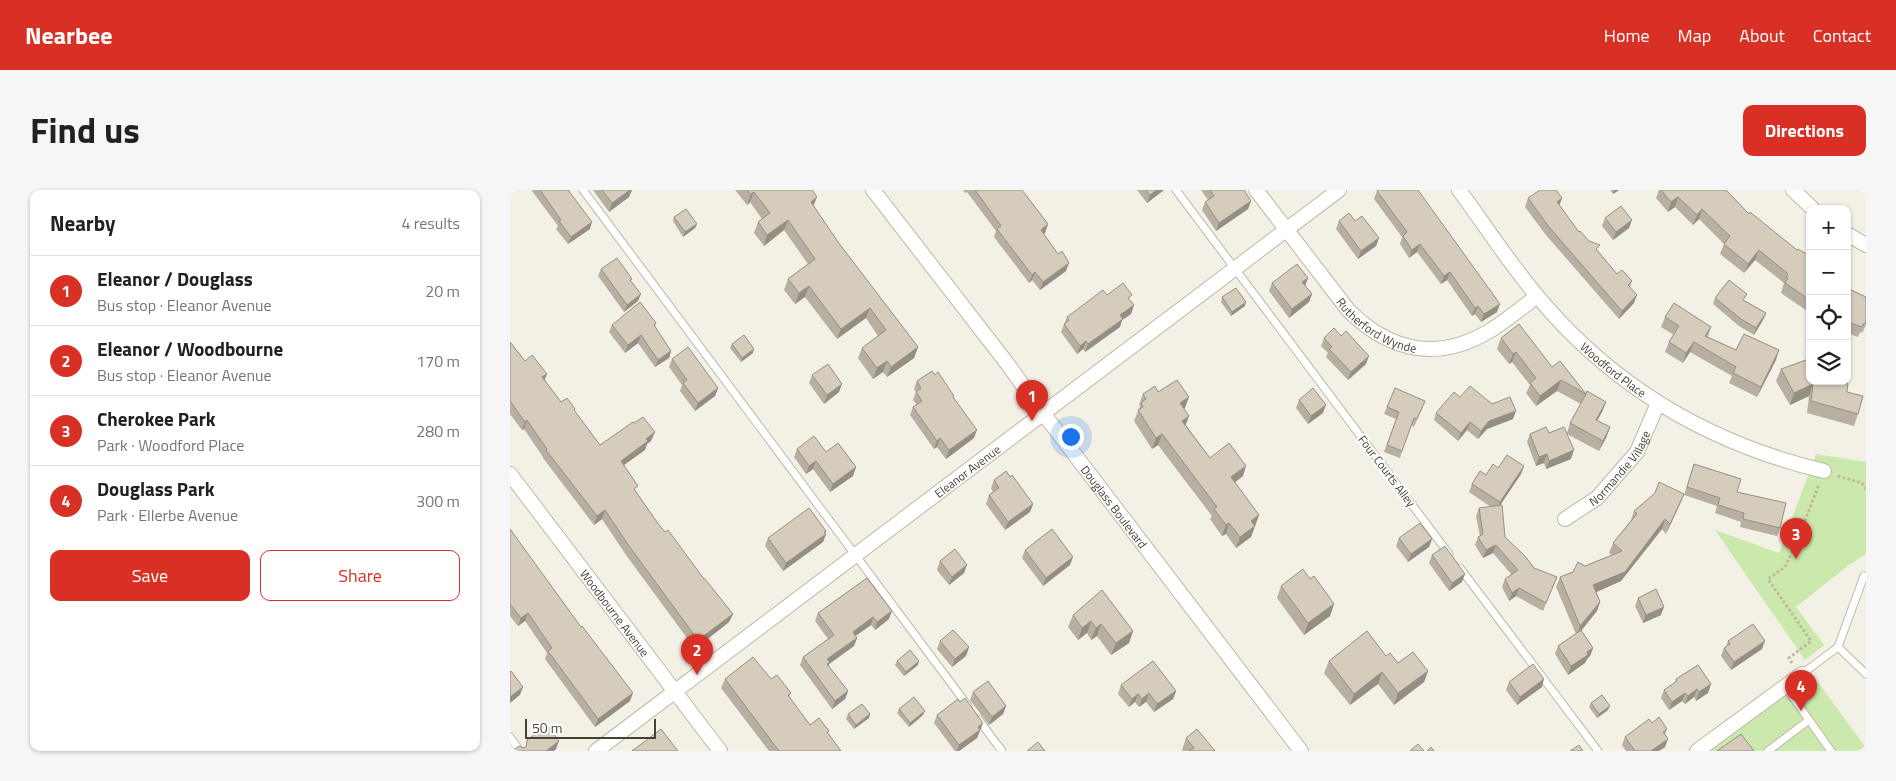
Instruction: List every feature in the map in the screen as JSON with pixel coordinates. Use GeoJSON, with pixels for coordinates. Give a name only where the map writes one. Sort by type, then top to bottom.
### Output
{"type":"FeatureCollection","features":[{"type":"Feature","properties":{"kind":"street","name":"Douglass Boulevard"},"geometry":{"type":"LineString","coordinates":[[873,190],[1301,751]]}},
{"type":"Feature","properties":{"kind":"street","name":"Rutherford Wynde"},"geometry":{"type":"LineString","coordinates":[[1256,190],[1330,289],[1349,311],[1362,325],[1382,338],[1397,344],[1425,349],[1441,348],[1465,342],[1489,331],[1537,296]]}},
{"type":"Feature","properties":{"kind":"street","name":"Eleanor Avenue"},"geometry":{"type":"LineString","coordinates":[[596,751],[1339,190]]}},
{"type":"Feature","properties":{"kind":"street","name":"Woodford Place"},"geometry":{"type":"LineString","coordinates":[[1459,190],[1537,296],[1564,326],[1598,358],[1658,403],[1699,427],[1761,453],[1824,471]]}},
{"type":"Feature","properties":{"kind":"street"},"geometry":{"type":"LineString","coordinates":[[1793,190],[1809,205]]}},
{"type":"Feature","properties":{"kind":"street"},"geometry":{"type":"LineString","coordinates":[[1851,236],[1866,245]]}},
{"type":"Feature","properties":{"kind":"street","name":"Normandie Village"},"geometry":{"type":"LineString","coordinates":[[1565,519],[1597,498],[1637,452],[1658,403]]}},
{"type":"Feature","properties":{"kind":"street","name":"Woodbourne Avenue"},"geometry":{"type":"LineString","coordinates":[[510,474],[720,751]]}},
{"type":"Feature","properties":{"kind":"street"},"geometry":{"type":"LineString","coordinates":[[1698,751],[1802,674]]}},
{"type":"Feature","properties":{"kind":"lane"},"geometry":{"type":"LineString","coordinates":[[583,190],[1002,751]]}},
{"type":"Feature","properties":{"kind":"lane","name":"Four Courts Alley"},"geometry":{"type":"LineString","coordinates":[[1176,190],[1598,751]]}},
{"type":"Feature","properties":{"kind":"lane"},"geometry":{"type":"LineString","coordinates":[[1802,674],[1838,647],[1864,576],[1866,577]]}},
{"type":"Feature","properties":{"kind":"lane"},"geometry":{"type":"LineString","coordinates":[[1838,647],[1866,674]]}},
{"type":"Feature","properties":{"kind":"lane"},"geometry":{"type":"LineString","coordinates":[[1785,686],[1831,751]]}},
{"type":"Feature","properties":{"kind":"lane"},"geometry":{"type":"LineString","coordinates":[[1768,751],[1809,720]]}},
{"type":"Feature","properties":{"kind":"lane"},"geometry":{"type":"LineString","coordinates":[[510,737],[520,751]]}},
{"type":"Feature","properties":{"kind":"path"},"geometry":{"type":"LineString","coordinates":[[1802,674],[1789,658],[1811,641],[1768,579],[1785,567],[1799,537],[1824,471],[1862,483],[1866,489]]}},
{"type":"Feature","properties":{"kind":"green space"},"geometry":{"type":"Polygon","coordinates":[[[1816,454],[1866,462],[1866,554],[1796,607],[1824,645],[1805,660],[1715,530],[1779,553],[1816,454]]]}},
{"type":"Feature","properties":{"kind":"green space"},"geometry":{"type":"Polygon","coordinates":[[[1812,674],[1866,748],[1866,751],[1708,751],[1812,674]]]}},
{"type":"Feature","properties":{"kind":"building"},"geometry":{"type":"Polygon","coordinates":[[[540,190],[568,190],[592,222],[571,237],[540,190]]]}},
{"type":"Feature","properties":{"kind":"building"},"geometry":{"type":"Polygon","coordinates":[[[602,190],[630,190],[612,203],[602,190]]]}},
{"type":"Feature","properties":{"kind":"building"},"geometry":{"type":"Polygon","coordinates":[[[747,190],[812,190],[817,197],[811,202],[838,242],[918,347],[891,367],[887,361],[877,368],[862,348],[886,330],[870,308],[841,329],[809,286],[799,293],[788,279],[815,259],[788,220],[767,235],[758,222],[770,213],[754,192],[751,194],[747,190]]]}},
{"type":"Feature","properties":{"kind":"building"},"geometry":{"type":"Polygon","coordinates":[[[975,190],[1022,190],[1048,224],[1041,230],[1058,254],[1062,251],[1069,263],[1043,282],[1035,272],[1032,275],[997,229],[1001,226],[975,190]]]}},
{"type":"Feature","properties":{"kind":"building"},"geometry":{"type":"Polygon","coordinates":[[[1146,190],[1157,190],[1150,195],[1146,190]]]}},
{"type":"Feature","properties":{"kind":"building"},"geometry":{"type":"Polygon","coordinates":[[[1210,190],[1244,190],[1251,201],[1219,223],[1205,202],[1214,196],[1210,190]]]}},
{"type":"Feature","properties":{"kind":"building"},"geometry":{"type":"Polygon","coordinates":[[[1378,190],[1418,190],[1500,304],[1484,314],[1478,306],[1475,308],[1450,272],[1444,276],[1420,244],[1412,250],[1403,236],[1407,232],[1378,190]]]}},
{"type":"Feature","properties":{"kind":"building"},"geometry":{"type":"Polygon","coordinates":[[[1540,190],[1556,190],[1562,198],[1557,202],[1579,232],[1589,241],[1600,245],[1596,249],[1617,274],[1622,270],[1632,281],[1628,285],[1637,295],[1622,311],[1549,227],[1528,198],[1540,190]]]}},
{"type":"Feature","properties":{"kind":"building"},"geometry":{"type":"Polygon","coordinates":[[[1661,190],[1726,190],[1749,214],[1750,212],[1797,250],[1806,254],[1806,297],[1785,283],[1788,274],[1759,250],[1748,264],[1724,244],[1730,236],[1702,209],[1697,215],[1678,197],[1671,202],[1661,190]]]}},
{"type":"Feature","properties":{"kind":"building"},"geometry":{"type":"Polygon","coordinates":[[[1621,206],[1632,220],[1616,232],[1605,218],[1621,206]]]}},
{"type":"Feature","properties":{"kind":"building"},"geometry":{"type":"Polygon","coordinates":[[[686,209],[697,224],[685,232],[674,217],[686,209]]]}},
{"type":"Feature","properties":{"kind":"building"},"geometry":{"type":"Polygon","coordinates":[[[1349,213],[1355,221],[1362,216],[1379,238],[1361,251],[1339,221],[1349,213]]]}},
{"type":"Feature","properties":{"kind":"building"},"geometry":{"type":"Polygon","coordinates":[[[617,258],[641,294],[627,305],[601,269],[617,258]]]}},
{"type":"Feature","properties":{"kind":"building"},"geometry":{"type":"Polygon","coordinates":[[[1297,264],[1308,278],[1302,282],[1312,294],[1292,309],[1272,283],[1297,264]]]}},
{"type":"Feature","properties":{"kind":"building"},"geometry":{"type":"Polygon","coordinates":[[[1729,280],[1747,294],[1743,300],[1766,313],[1756,328],[1741,319],[1715,298],[1729,280]]]}},
{"type":"Feature","properties":{"kind":"building"},"geometry":{"type":"Polygon","coordinates":[[[1123,283],[1132,295],[1128,298],[1134,305],[1120,315],[1123,319],[1088,344],[1086,341],[1080,346],[1064,324],[1069,320],[1067,317],[1103,290],[1107,295],[1123,283]]]}},
{"type":"Feature","properties":{"kind":"building"},"geometry":{"type":"Polygon","coordinates":[[[1236,288],[1246,302],[1232,312],[1222,297],[1236,288]]]}},
{"type":"Feature","properties":{"kind":"building"},"geometry":{"type":"Polygon","coordinates":[[[1851,290],[1866,297],[1866,323],[1862,327],[1851,323],[1851,290]]]}},
{"type":"Feature","properties":{"kind":"building"},"geometry":{"type":"Polygon","coordinates":[[[640,302],[656,323],[654,325],[671,351],[658,360],[641,335],[628,345],[612,325],[640,302]]]}},
{"type":"Feature","properties":{"kind":"building"},"geometry":{"type":"Polygon","coordinates":[[[1674,303],[1711,327],[1705,336],[1736,350],[1744,334],[1779,350],[1761,387],[1733,373],[1736,367],[1694,342],[1686,353],[1669,342],[1679,326],[1665,317],[1674,303]]]}},
{"type":"Feature","properties":{"kind":"building"},"geometry":{"type":"Polygon","coordinates":[[[1519,324],[1552,367],[1560,361],[1586,394],[1561,380],[1540,396],[1530,383],[1536,378],[1516,352],[1513,354],[1501,338],[1519,324]]]}},
{"type":"Feature","properties":{"kind":"building"},"geometry":{"type":"Polygon","coordinates":[[[1334,328],[1341,336],[1346,331],[1369,356],[1351,372],[1329,349],[1332,347],[1324,338],[1334,328]]]}},
{"type":"Feature","properties":{"kind":"building"},"geometry":{"type":"Polygon","coordinates":[[[744,335],[754,349],[742,358],[732,344],[744,335]]]}},
{"type":"Feature","properties":{"kind":"building"},"geometry":{"type":"Polygon","coordinates":[[[510,342],[525,361],[532,355],[547,374],[542,377],[561,402],[567,398],[600,445],[643,417],[655,432],[646,439],[648,441],[621,461],[638,486],[634,489],[659,525],[665,532],[668,530],[704,579],[733,614],[698,640],[605,510],[597,516],[546,450],[527,420],[525,422],[510,401],[510,342]]]}},
{"type":"Feature","properties":{"kind":"building"},"geometry":{"type":"Polygon","coordinates":[[[688,347],[718,388],[698,403],[683,383],[687,380],[672,359],[688,347]]]}},
{"type":"Feature","properties":{"kind":"building"},"geometry":{"type":"Polygon","coordinates":[[[1806,360],[1806,385],[1811,385],[1794,393],[1781,369],[1806,360]]]}},
{"type":"Feature","properties":{"kind":"building"},"geometry":{"type":"Polygon","coordinates":[[[828,364],[842,384],[827,395],[812,375],[828,364]]]}},
{"type":"Feature","properties":{"kind":"building"},"geometry":{"type":"Polygon","coordinates":[[[932,371],[935,375],[938,372],[953,397],[977,430],[949,450],[940,438],[937,441],[913,407],[922,401],[916,392],[921,388],[917,381],[932,371]]]}},
{"type":"Feature","properties":{"kind":"building"},"geometry":{"type":"Polygon","coordinates":[[[1177,380],[1189,397],[1180,403],[1189,416],[1182,421],[1210,458],[1229,443],[1246,466],[1231,477],[1259,515],[1251,521],[1255,526],[1240,537],[1229,523],[1226,525],[1214,509],[1217,507],[1162,434],[1156,438],[1138,410],[1143,407],[1141,403],[1146,399],[1143,394],[1155,386],[1158,392],[1177,380]]]}},
{"type":"Feature","properties":{"kind":"building"},"geometry":{"type":"Polygon","coordinates":[[[1813,385],[1848,385],[1847,392],[1863,396],[1858,414],[1811,401],[1813,385]]]}},
{"type":"Feature","properties":{"kind":"building"},"geometry":{"type":"Polygon","coordinates":[[[1470,386],[1492,404],[1510,397],[1516,411],[1489,421],[1481,431],[1470,422],[1461,433],[1436,413],[1454,392],[1460,397],[1470,386]]]}},
{"type":"Feature","properties":{"kind":"building"},"geometry":{"type":"Polygon","coordinates":[[[1313,388],[1326,405],[1311,416],[1299,400],[1313,388]]]}},
{"type":"Feature","properties":{"kind":"building"},"geometry":{"type":"Polygon","coordinates":[[[1395,388],[1425,401],[1417,419],[1414,418],[1402,451],[1387,445],[1399,412],[1387,407],[1395,388]]]}},
{"type":"Feature","properties":{"kind":"building"},"geometry":{"type":"Polygon","coordinates":[[[1587,391],[1606,402],[1596,420],[1610,427],[1603,441],[1570,423],[1587,391]]]}},
{"type":"Feature","properties":{"kind":"building"},"geometry":{"type":"Polygon","coordinates":[[[1546,427],[1549,433],[1564,427],[1574,450],[1549,461],[1547,454],[1539,457],[1530,434],[1546,427]]]}},
{"type":"Feature","properties":{"kind":"building"},"geometry":{"type":"Polygon","coordinates":[[[814,436],[826,452],[838,443],[856,467],[833,484],[816,461],[809,466],[797,449],[814,436]]]}},
{"type":"Feature","properties":{"kind":"building"},"geometry":{"type":"Polygon","coordinates":[[[1507,455],[1524,466],[1500,502],[1472,484],[1480,471],[1486,475],[1493,464],[1498,468],[1507,455]]]}},
{"type":"Feature","properties":{"kind":"building"},"geometry":{"type":"Polygon","coordinates":[[[1694,464],[1741,479],[1737,492],[1786,503],[1780,528],[1743,519],[1744,513],[1718,505],[1720,498],[1687,487],[1694,464]]]}},
{"type":"Feature","properties":{"kind":"building"},"geometry":{"type":"Polygon","coordinates":[[[1006,471],[1010,477],[1012,475],[1033,504],[1008,522],[989,495],[999,488],[994,480],[1006,471]]]}},
{"type":"Feature","properties":{"kind":"building"},"geometry":{"type":"Polygon","coordinates":[[[1659,482],[1684,494],[1670,524],[1665,519],[1625,572],[1593,585],[1600,602],[1580,626],[1560,577],[1573,572],[1578,562],[1585,566],[1622,551],[1613,543],[1637,514],[1634,511],[1655,493],[1659,482]]]}},
{"type":"Feature","properties":{"kind":"building"},"geometry":{"type":"Polygon","coordinates":[[[1502,505],[1505,537],[1525,556],[1534,568],[1557,577],[1546,603],[1519,588],[1512,593],[1505,579],[1518,570],[1496,545],[1486,550],[1478,537],[1483,534],[1479,508],[1502,505]]]}},
{"type":"Feature","properties":{"kind":"building"},"geometry":{"type":"Polygon","coordinates":[[[809,508],[826,531],[824,532],[826,534],[786,563],[768,538],[809,508]]]}},
{"type":"Feature","properties":{"kind":"building"},"geometry":{"type":"Polygon","coordinates":[[[1420,523],[1432,539],[1411,554],[1399,538],[1420,523]]]}},
{"type":"Feature","properties":{"kind":"building"},"geometry":{"type":"Polygon","coordinates":[[[510,529],[581,627],[633,693],[598,719],[548,651],[552,648],[528,613],[521,618],[510,604],[510,529]]]}},
{"type":"Feature","properties":{"kind":"building"},"geometry":{"type":"Polygon","coordinates":[[[1052,529],[1073,557],[1046,578],[1025,550],[1052,529]]]}},
{"type":"Feature","properties":{"kind":"building"},"geometry":{"type":"Polygon","coordinates":[[[1445,546],[1465,574],[1452,583],[1432,555],[1445,546]]]}},
{"type":"Feature","properties":{"kind":"building"},"geometry":{"type":"Polygon","coordinates":[[[955,549],[967,565],[952,577],[940,561],[955,549]]]}},
{"type":"Feature","properties":{"kind":"building"},"geometry":{"type":"Polygon","coordinates":[[[1303,569],[1310,579],[1314,576],[1334,604],[1308,623],[1281,586],[1303,569]]]}},
{"type":"Feature","properties":{"kind":"building"},"geometry":{"type":"Polygon","coordinates":[[[867,578],[892,611],[877,622],[873,617],[853,632],[857,638],[827,659],[830,662],[827,664],[848,691],[835,701],[803,657],[834,635],[818,613],[867,578]]]}},
{"type":"Feature","properties":{"kind":"building"},"geometry":{"type":"Polygon","coordinates":[[[1656,589],[1664,607],[1646,615],[1638,598],[1656,589]]]}},
{"type":"Feature","properties":{"kind":"building"},"geometry":{"type":"Polygon","coordinates":[[[1102,590],[1133,631],[1116,643],[1101,624],[1096,628],[1091,621],[1082,628],[1073,615],[1102,590]]]}},
{"type":"Feature","properties":{"kind":"building"},"geometry":{"type":"Polygon","coordinates":[[[1753,624],[1765,641],[1734,662],[1724,648],[1730,644],[1728,641],[1753,624]]]}},
{"type":"Feature","properties":{"kind":"building"},"geometry":{"type":"Polygon","coordinates":[[[953,630],[969,647],[955,659],[940,641],[953,630]]]}},
{"type":"Feature","properties":{"kind":"building"},"geometry":{"type":"Polygon","coordinates":[[[1581,630],[1593,648],[1587,652],[1588,655],[1571,666],[1558,646],[1581,630]]]}},
{"type":"Feature","properties":{"kind":"building"},"geometry":{"type":"Polygon","coordinates":[[[1367,631],[1386,656],[1390,653],[1398,663],[1413,652],[1428,671],[1398,693],[1382,672],[1354,694],[1329,661],[1367,631]]]}},
{"type":"Feature","properties":{"kind":"building"},"geometry":{"type":"Polygon","coordinates":[[[910,650],[919,661],[906,672],[897,661],[910,650]]]}},
{"type":"Feature","properties":{"kind":"building"},"geometry":{"type":"Polygon","coordinates":[[[753,657],[771,679],[777,675],[791,693],[788,695],[810,725],[819,718],[841,751],[779,751],[725,679],[753,657]]]}},
{"type":"Feature","properties":{"kind":"building"},"geometry":{"type":"Polygon","coordinates":[[[1153,661],[1176,691],[1157,704],[1149,693],[1142,699],[1138,694],[1132,699],[1121,685],[1153,661]]]}},
{"type":"Feature","properties":{"kind":"building"},"geometry":{"type":"Polygon","coordinates":[[[1533,664],[1544,679],[1520,697],[1509,682],[1533,664]]]}},
{"type":"Feature","properties":{"kind":"building"},"geometry":{"type":"Polygon","coordinates":[[[1698,665],[1711,684],[1699,692],[1697,689],[1688,696],[1685,693],[1672,702],[1664,690],[1677,681],[1676,679],[1698,665]]]}},
{"type":"Feature","properties":{"kind":"building"},"geometry":{"type":"Polygon","coordinates":[[[510,672],[523,687],[510,697],[510,672]]]}},
{"type":"Feature","properties":{"kind":"building"},"geometry":{"type":"Polygon","coordinates":[[[988,681],[1006,706],[992,717],[973,692],[988,681]]]}},
{"type":"Feature","properties":{"kind":"building"},"geometry":{"type":"Polygon","coordinates":[[[1602,695],[1610,706],[1599,714],[1591,703],[1602,695]]]}},
{"type":"Feature","properties":{"kind":"building"},"geometry":{"type":"Polygon","coordinates":[[[914,697],[925,711],[910,723],[899,709],[914,697]]]}},
{"type":"Feature","properties":{"kind":"building"},"geometry":{"type":"Polygon","coordinates":[[[965,698],[983,723],[978,727],[980,730],[959,745],[937,715],[958,699],[960,702],[965,698]]]}},
{"type":"Feature","properties":{"kind":"building"},"geometry":{"type":"Polygon","coordinates":[[[862,704],[870,714],[856,725],[848,714],[862,704]]]}},
{"type":"Feature","properties":{"kind":"building"},"geometry":{"type":"Polygon","coordinates":[[[1659,717],[1667,729],[1663,732],[1668,739],[1651,751],[1635,751],[1625,737],[1649,719],[1652,723],[1659,717]]]}},
{"type":"Feature","properties":{"kind":"building"},"geometry":{"type":"Polygon","coordinates":[[[547,725],[559,741],[546,751],[512,751],[519,746],[526,747],[527,740],[547,725]]]}},
{"type":"Feature","properties":{"kind":"building"},"geometry":{"type":"Polygon","coordinates":[[[661,729],[678,751],[632,751],[661,729]]]}},
{"type":"Feature","properties":{"kind":"building"},"geometry":{"type":"Polygon","coordinates":[[[1197,729],[1215,751],[1189,751],[1194,748],[1186,738],[1197,729]]]}},
{"type":"Feature","properties":{"kind":"building"},"geometry":{"type":"Polygon","coordinates":[[[1741,734],[1754,751],[1717,751],[1741,734]]]}},
{"type":"Feature","properties":{"kind":"building"},"geometry":{"type":"Polygon","coordinates":[[[1038,742],[1045,751],[1027,751],[1038,742]]]}},
{"type":"Feature","properties":{"kind":"building"},"geometry":{"type":"Polygon","coordinates":[[[1418,744],[1424,751],[1410,751],[1418,744]]]}},
{"type":"Feature","properties":{"kind":"building"},"geometry":{"type":"Polygon","coordinates":[[[1579,745],[1583,751],[1570,751],[1579,745]]]}},
{"type":"Feature","properties":{"kind":"place","name":"Eleanor / Douglass"},"geometry":{"type":"Point","coordinates":[1032,421]}},
{"type":"Feature","properties":{"kind":"place","name":"Cherokee Park"},"geometry":{"type":"Point","coordinates":[1796,559]}},
{"type":"Feature","properties":{"kind":"place","name":"Eleanor / Woodbourne"},"geometry":{"type":"Point","coordinates":[697,675]}},
{"type":"Feature","properties":{"kind":"place","name":"Douglass Park"},"geometry":{"type":"Point","coordinates":[1801,711]}}]}
